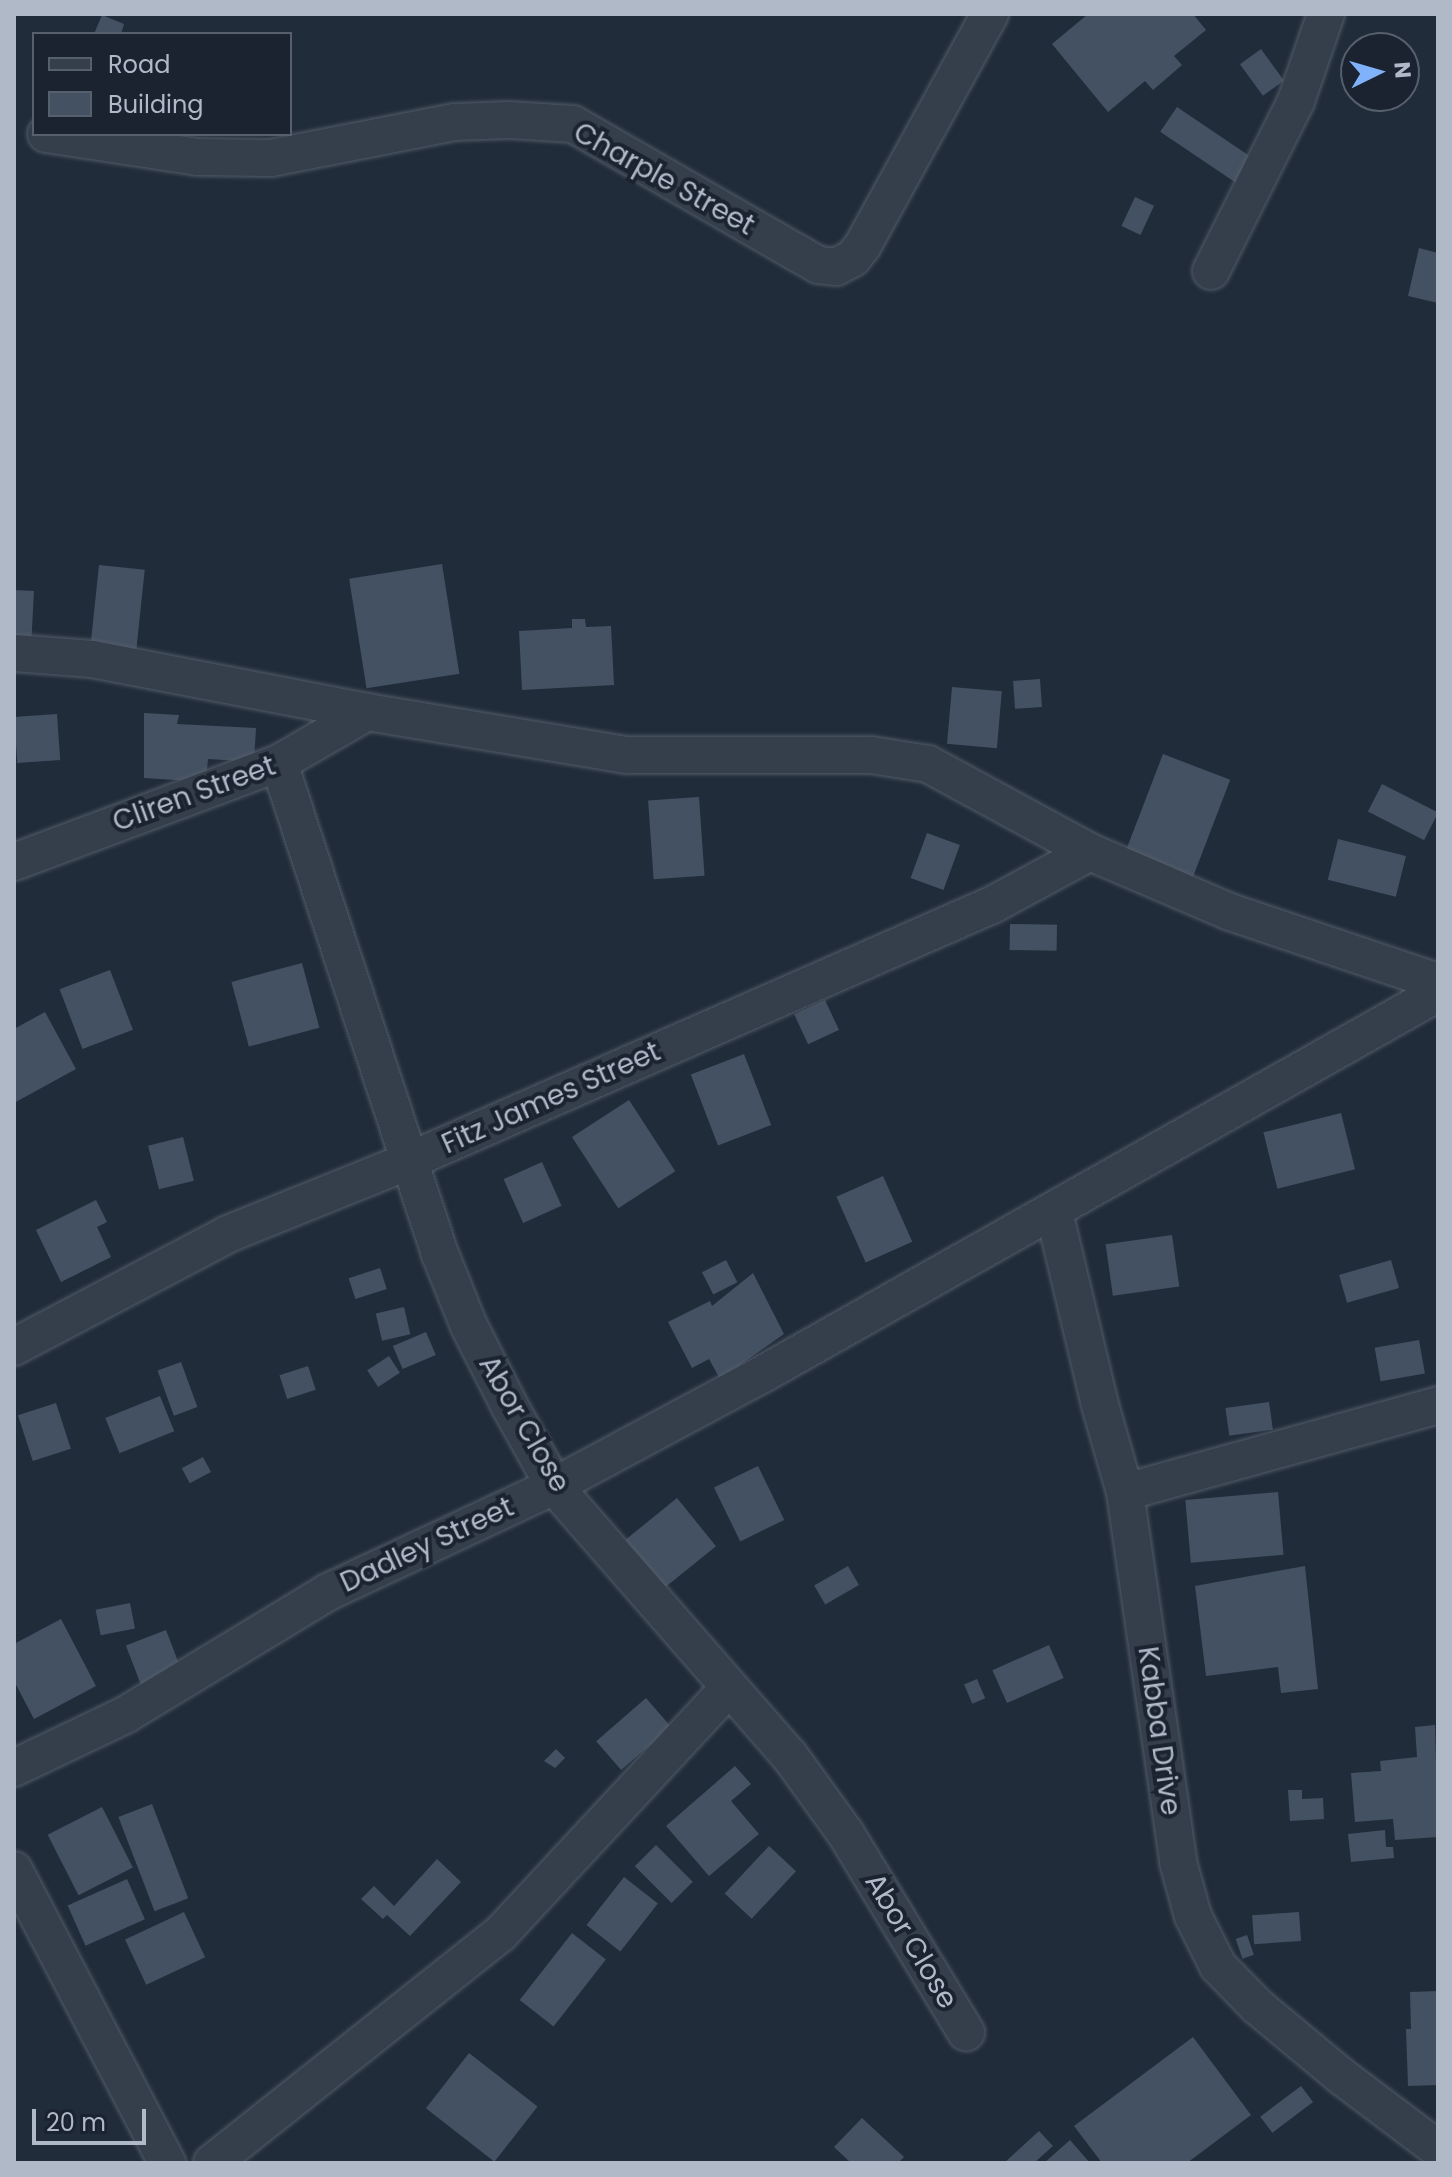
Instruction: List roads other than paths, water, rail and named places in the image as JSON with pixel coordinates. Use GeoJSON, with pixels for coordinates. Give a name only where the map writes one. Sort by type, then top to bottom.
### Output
{"type":"FeatureCollection","features":[{"type":"Feature","properties":{"kind":"street","name":"Charple Street"},"geometry":{"type":"LineString","coordinates":[[59,136],[198,157],[271,158],[455,122],[509,120],[573,124],[818,265],[836,267],[853,258],[863,245],[990,14]]}},
{"type":"Feature","properties":{"kind":"street"},"geometry":{"type":"LineString","coordinates":[[1211,271],[1296,101],[1326,14]]}},
{"type":"Feature","properties":{"kind":"street"},"geometry":{"type":"LineString","coordinates":[[14,653],[92,659],[367,712],[626,755],[871,755],[928,764],[1090,852],[1230,912],[1438,982]]}},
{"type":"Feature","properties":{"kind":"street","name":"Cliren Street"},"geometry":{"type":"LineString","coordinates":[[14,862],[279,763],[367,712]]}},
{"type":"Feature","properties":{"kind":"street","name":"Abor Close"},"geometry":{"type":"LineString","coordinates":[[279,763],[440,1254],[469,1326],[554,1486],[728,1689],[789,1755],[846,1834],[966,2032]]}},
{"type":"Feature","properties":{"kind":"street","name":"Fitz James Street"},"geometry":{"type":"LineString","coordinates":[[14,1347],[228,1234],[411,1160],[992,905],[1090,852]]}},
{"type":"Feature","properties":{"kind":"street","name":"Dadley Street"},"geometry":{"type":"LineString","coordinates":[[14,1768],[125,1715],[328,1592],[554,1486],[1054,1212],[1438,993]]}},
{"type":"Feature","properties":{"kind":"street","name":"Kabba Drive"},"geometry":{"type":"LineString","coordinates":[[1054,1212],[1100,1405],[1125,1492],[1178,1862],[1193,1916],[1218,1966],[1257,2006],[1341,2076],[1438,2149]]}},
{"type":"Feature","properties":{"kind":"street"},"geometry":{"type":"LineString","coordinates":[[1125,1492],[1438,1405]]}},
{"type":"Feature","properties":{"kind":"street"},"geometry":{"type":"LineString","coordinates":[[212,2163],[500,1934],[728,1689]]}},
{"type":"Feature","properties":{"kind":"street"},"geometry":{"type":"LineString","coordinates":[[14,1870],[167,2163]]}}]}
